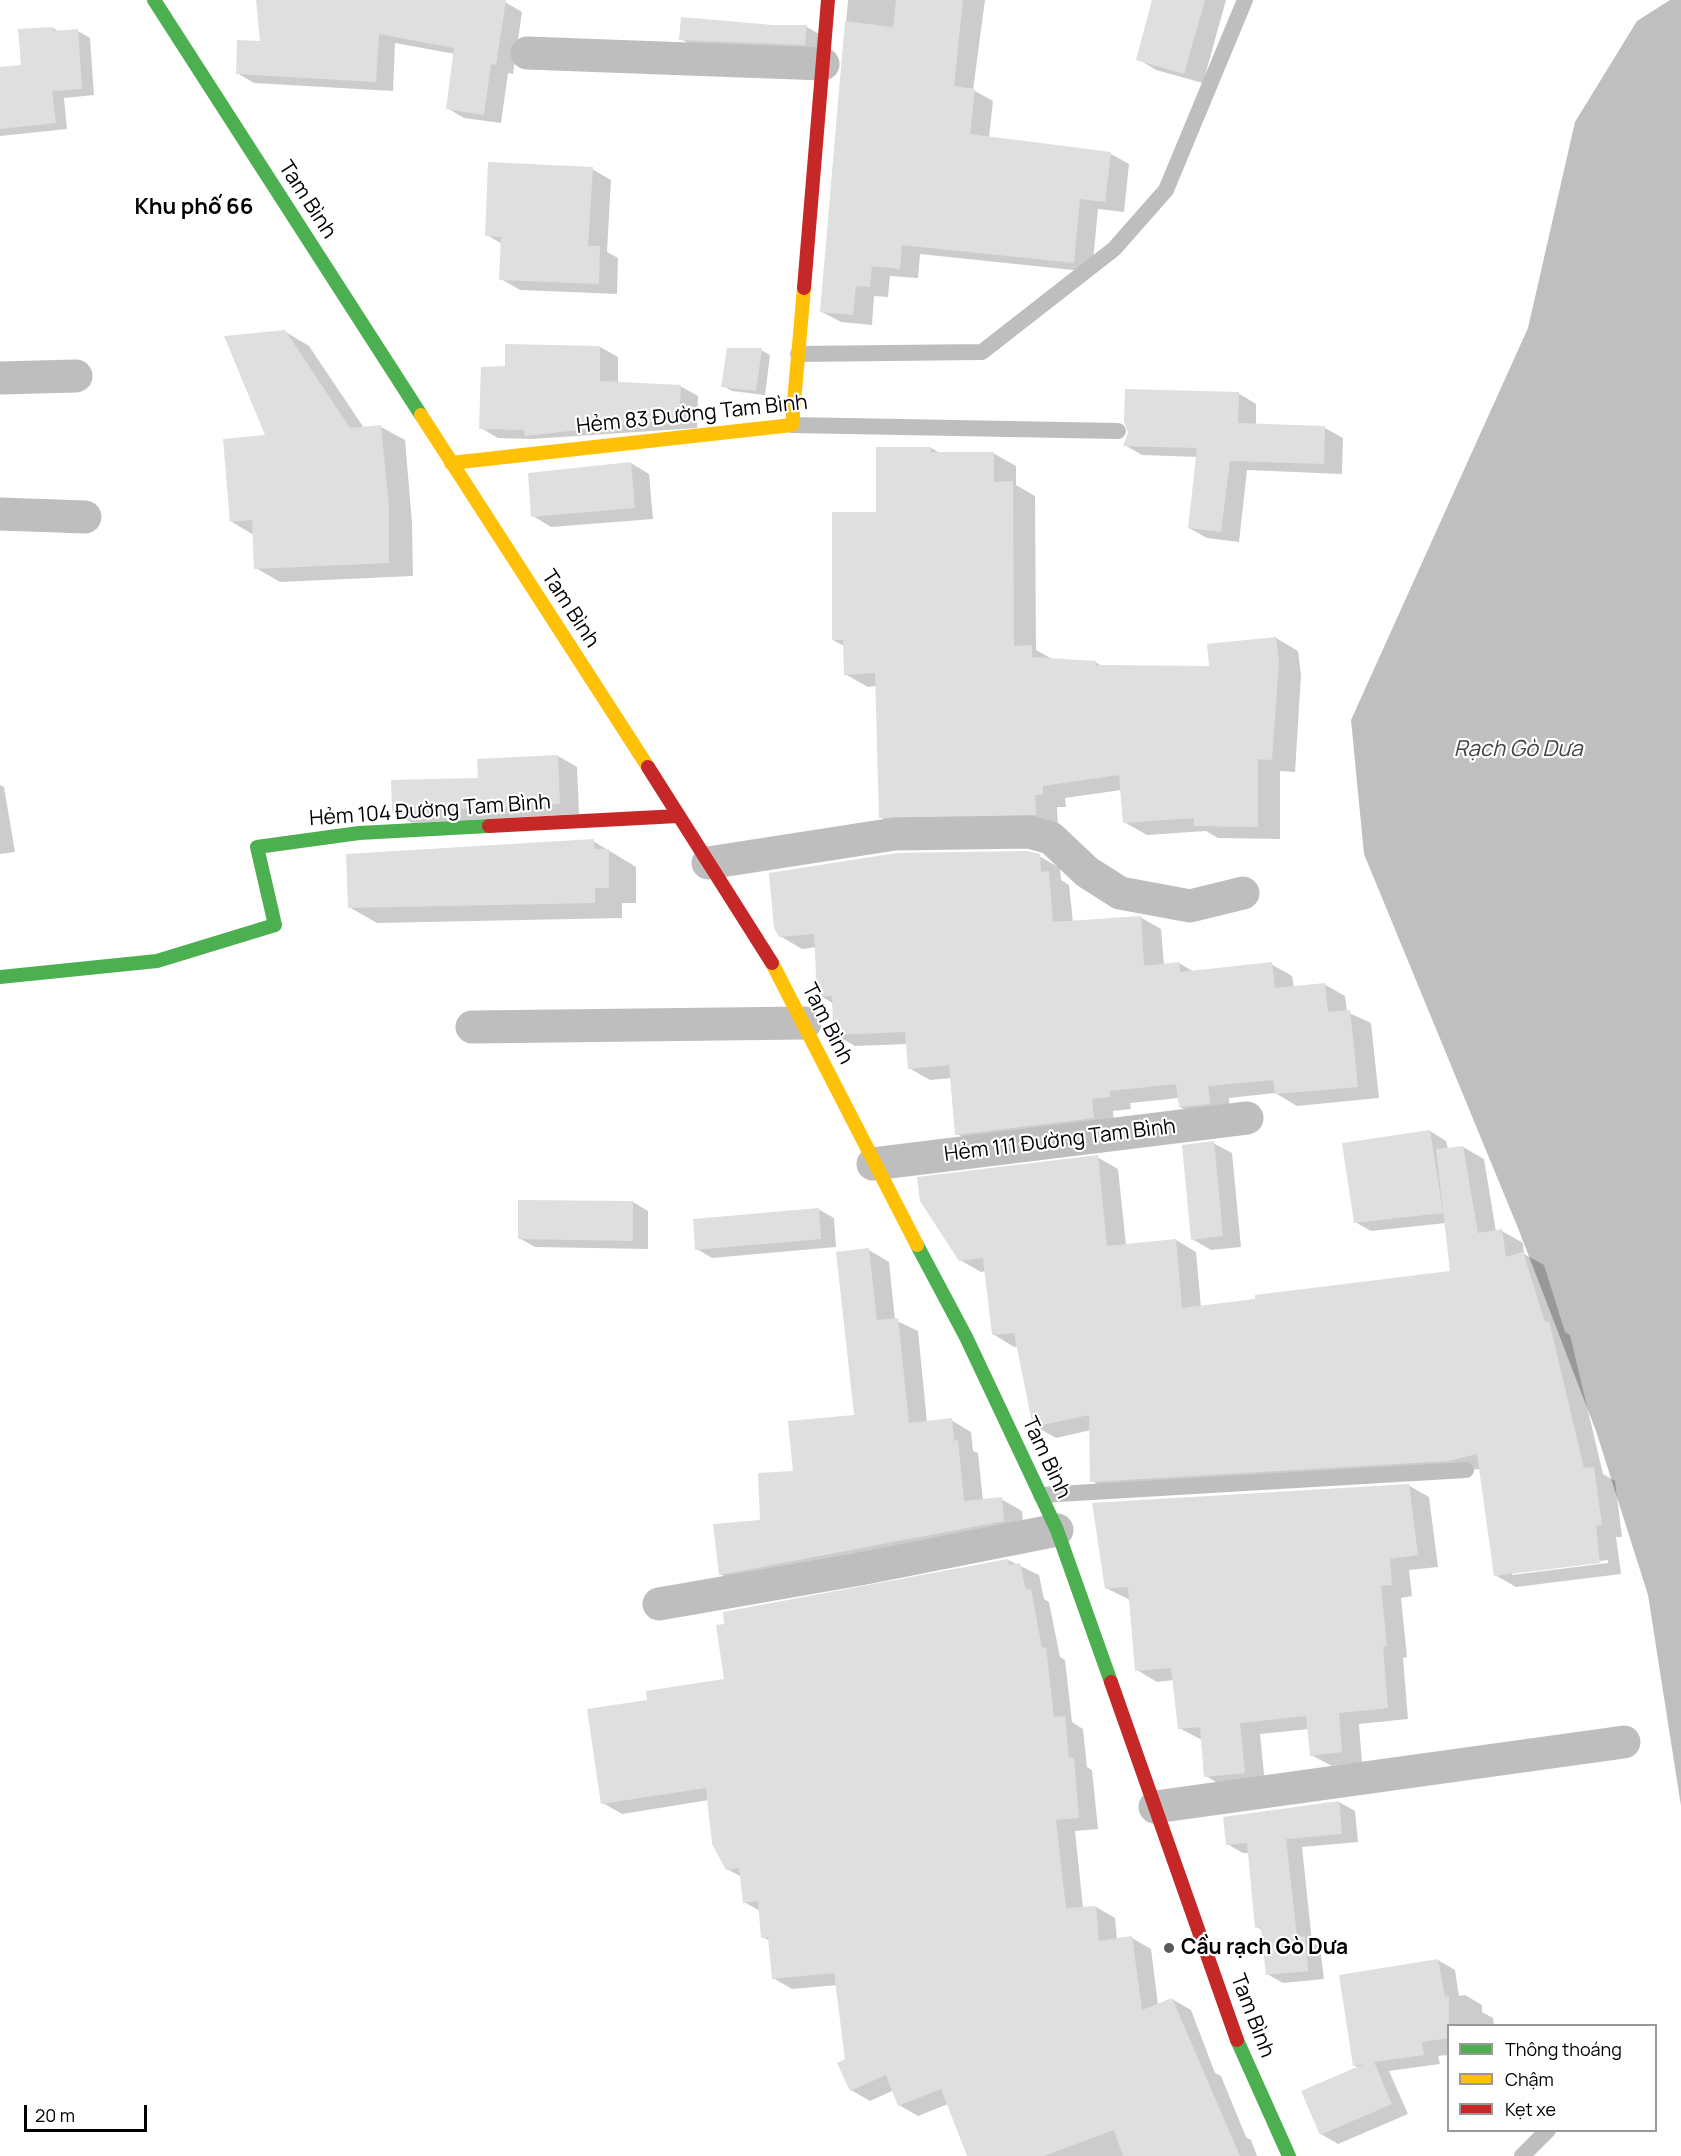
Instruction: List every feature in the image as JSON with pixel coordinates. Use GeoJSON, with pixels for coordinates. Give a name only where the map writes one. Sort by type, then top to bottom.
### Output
{"type":"FeatureCollection","features":[{"type":"Feature","properties":{"kind":"main road","name":"Tam Bình"},"geometry":{"type":"LineString","coordinates":[[154,0],[760,941],[805,1023],[873,1164],[966,1337],[1057,1530],[1235,2036],[1288,2156]]}},
{"type":"Feature","properties":{"kind":"main road"},"geometry":{"type":"LineString","coordinates":[[792,425],[828,0]]}},
{"type":"Feature","properties":{"kind":"main road","name":"Hẻm 83 Đường Tam Bình"},"geometry":{"type":"LineString","coordinates":[[451,462],[792,425]]}},
{"type":"Feature","properties":{"kind":"main road","name":"Hẻm 104 Đường Tam Bình"},"geometry":{"type":"LineString","coordinates":[[0,977],[158,961],[274,925],[257,847],[359,833],[678,816]]}},
{"type":"Feature","properties":{"kind":"street"},"geometry":{"type":"LineString","coordinates":[[527,53],[823,64]]}},
{"type":"Feature","properties":{"kind":"street"},"geometry":{"type":"LineString","coordinates":[[0,378],[76,376]]}},
{"type":"Feature","properties":{"kind":"street"},"geometry":{"type":"LineString","coordinates":[[0,514],[85,517]]}},
{"type":"Feature","properties":{"kind":"street"},"geometry":{"type":"LineString","coordinates":[[708,863],[895,834],[1029,832],[1051,838],[1087,872],[1120,893],[1190,906],[1243,893]]}},
{"type":"Feature","properties":{"kind":"street"},"geometry":{"type":"LineString","coordinates":[[472,1027],[805,1023]]}},
{"type":"Feature","properties":{"kind":"street","name":"Hẻm 111 Đường Tam Bình"},"geometry":{"type":"LineString","coordinates":[[873,1164],[1247,1118]]}},
{"type":"Feature","properties":{"kind":"street"},"geometry":{"type":"LineString","coordinates":[[659,1604],[860,1569],[1057,1530]]}},
{"type":"Feature","properties":{"kind":"street"},"geometry":{"type":"LineString","coordinates":[[1155,1807],[1624,1742]]}},
{"type":"Feature","properties":{"kind":"lane"},"geometry":{"type":"LineString","coordinates":[[798,354],[982,352],[1114,249],[1166,190],[1245,0]]}},
{"type":"Feature","properties":{"kind":"lane","name":"Hẻm 83 Đường Tam Bình"},"geometry":{"type":"LineString","coordinates":[[792,425],[1118,431]]}},
{"type":"Feature","properties":{"kind":"lane"},"geometry":{"type":"LineString","coordinates":[[1041,1495],[1466,1470]]}},
{"type":"Feature","properties":{"kind":"lane"},"geometry":{"type":"LineString","coordinates":[[1522,2156],[1546,2132]]}},
{"type":"Feature","properties":{"kind":"water","name":"Rạch Gò Dưa"},"geometry":{"type":"Polygon","coordinates":[[[1670,0],[1681,0],[1681,1806],[1648,1595],[1596,1431],[1518,1228],[1364,854],[1351,720],[1528,328],[1575,122],[1637,21],[1670,0]]]}},
{"type":"Feature","properties":{"kind":"building"},"geometry":{"type":"Polygon","coordinates":[[[256,0],[506,0],[496,65],[491,64],[484,115],[446,109],[454,48],[379,34],[376,82],[236,74],[237,40],[260,41],[256,0]]]}},
{"type":"Feature","properties":{"kind":"building"},"geometry":{"type":"Polygon","coordinates":[[[896,0],[963,0],[954,86],[975,89],[970,134],[1111,152],[1105,202],[1080,199],[1074,263],[902,245],[900,269],[872,266],[870,287],[856,286],[853,315],[820,312],[845,21],[893,27],[896,0]]]}},
{"type":"Feature","properties":{"kind":"building"},"geometry":{"type":"Polygon","coordinates":[[[1152,0],[1205,0],[1184,74],[1136,60],[1152,0]]]}},
{"type":"Feature","properties":{"kind":"building"},"geometry":{"type":"Polygon","coordinates":[[[681,17],[773,25],[807,25],[805,45],[679,40],[681,17]]]}},
{"type":"Feature","properties":{"kind":"building"},"geometry":{"type":"Polygon","coordinates":[[[53,27],[53,31],[78,29],[82,89],[52,91],[56,123],[0,129],[0,67],[21,65],[18,29],[53,27]]]}},
{"type":"Feature","properties":{"kind":"building"},"geometry":{"type":"Polygon","coordinates":[[[488,162],[593,167],[588,246],[600,246],[599,284],[499,280],[501,237],[485,236],[488,162]]]}},
{"type":"Feature","properties":{"kind":"building"},"geometry":{"type":"Polygon","coordinates":[[[285,330],[350,428],[381,425],[389,508],[389,563],[254,569],[252,520],[230,522],[223,439],[265,435],[224,336],[285,330]]]}},
{"type":"Feature","properties":{"kind":"building"},"geometry":{"type":"Polygon","coordinates":[[[505,344],[600,346],[600,381],[681,385],[679,419],[525,436],[524,430],[479,429],[481,367],[505,366],[505,344]]]}},
{"type":"Feature","properties":{"kind":"building"},"geometry":{"type":"Polygon","coordinates":[[[727,348],[762,348],[756,391],[721,387],[727,348]]]}},
{"type":"Feature","properties":{"kind":"building"},"geometry":{"type":"Polygon","coordinates":[[[1125,389],[1239,392],[1238,423],[1325,426],[1324,464],[1230,461],[1221,532],[1188,528],[1197,448],[1123,446],[1128,432],[1124,422],[1125,389]]]}},
{"type":"Feature","properties":{"kind":"building"},"geometry":{"type":"Polygon","coordinates":[[[876,447],[931,447],[931,452],[994,452],[994,482],[1013,481],[1014,646],[1032,645],[1032,657],[1096,661],[1096,665],[1209,666],[1207,644],[1276,637],[1279,661],[1272,760],[1258,759],[1258,827],[1194,826],[1194,818],[1123,823],[1119,775],[1043,786],[1043,795],[1035,795],[1036,815],[879,818],[875,673],[844,675],[843,640],[832,640],[832,512],[876,512],[876,447]]]}},
{"type":"Feature","properties":{"kind":"building"},"geometry":{"type":"Polygon","coordinates":[[[631,462],[635,508],[531,517],[528,473],[631,462]]]}},
{"type":"Feature","properties":{"kind":"building"},"geometry":{"type":"Polygon","coordinates":[[[558,755],[560,804],[392,812],[391,780],[478,778],[477,759],[558,755]]]}},
{"type":"Feature","properties":{"kind":"building"},"geometry":{"type":"Polygon","coordinates":[[[594,839],[594,849],[609,849],[609,888],[595,888],[595,903],[348,908],[346,854],[594,839]]]}},
{"type":"Feature","properties":{"kind":"building"},"geometry":{"type":"Polygon","coordinates":[[[1027,851],[1040,854],[1041,872],[1049,871],[1053,922],[1141,916],[1144,966],[1179,962],[1180,972],[1272,962],[1275,988],[1325,983],[1328,1012],[1350,1010],[1358,1087],[1275,1094],[1273,1080],[1208,1086],[1210,1104],[1179,1107],[1176,1084],[1110,1091],[1110,1097],[1092,1099],[1094,1118],[955,1135],[949,1065],[908,1069],[905,1032],[833,1035],[832,996],[817,996],[814,934],[779,937],[774,928],[769,873],[897,853],[1027,851]]]}},
{"type":"Feature","properties":{"kind":"building"},"geometry":{"type":"Polygon","coordinates":[[[1430,1130],[1443,1213],[1354,1223],[1342,1143],[1430,1130]]]}},
{"type":"Feature","properties":{"kind":"building"},"geometry":{"type":"Polygon","coordinates":[[[1214,1141],[1223,1236],[1191,1240],[1182,1145],[1214,1141]]]}},
{"type":"Feature","properties":{"kind":"building"},"geometry":{"type":"Polygon","coordinates":[[[1463,1146],[1478,1233],[1502,1229],[1506,1257],[1523,1252],[1545,1322],[1549,1321],[1584,1468],[1594,1467],[1602,1525],[1596,1526],[1600,1563],[1494,1576],[1477,1454],[1448,1461],[1090,1482],[1089,1415],[1033,1427],[1014,1333],[992,1335],[983,1258],[959,1261],[920,1201],[917,1177],[1098,1155],[1107,1246],[1176,1239],[1182,1308],[1255,1299],[1255,1295],[1450,1271],[1436,1149],[1463,1146]]]}},
{"type":"Feature","properties":{"kind":"building"},"geometry":{"type":"Polygon","coordinates":[[[518,1200],[633,1201],[633,1241],[518,1239],[518,1200]]]}},
{"type":"Feature","properties":{"kind":"building"},"geometry":{"type":"Polygon","coordinates":[[[819,1208],[821,1239],[695,1250],[693,1219],[819,1208]]]}},
{"type":"Feature","properties":{"kind":"building"},"geometry":{"type":"Polygon","coordinates":[[[869,1248],[877,1320],[898,1318],[909,1423],[952,1418],[954,1441],[958,1440],[964,1501],[1002,1497],[1004,1521],[719,1575],[713,1524],[760,1520],[758,1473],[793,1471],[788,1421],[854,1415],[836,1252],[869,1248]]]}},
{"type":"Feature","properties":{"kind":"building"},"geometry":{"type":"Polygon","coordinates":[[[1409,1484],[1418,1555],[1390,1559],[1392,1585],[1381,1586],[1387,1646],[1383,1647],[1388,1708],[1339,1713],[1342,1752],[1310,1756],[1306,1716],[1240,1723],[1245,1773],[1204,1777],[1200,1727],[1178,1729],[1171,1668],[1135,1671],[1128,1587],[1105,1589],[1092,1503],[1409,1484]]]}},
{"type":"Feature","properties":{"kind":"building"},"geometry":{"type":"Polygon","coordinates":[[[1008,1559],[1009,1565],[1020,1563],[1026,1590],[1031,1589],[1042,1648],[1046,1647],[1054,1717],[1065,1716],[1069,1758],[1074,1758],[1079,1818],[1056,1820],[1066,1908],[1096,1906],[1099,1941],[1132,1936],[1142,2010],[1172,1998],[1240,2156],[1123,2156],[1114,2130],[1044,2156],[967,2156],[941,2089],[898,2106],[886,2075],[850,2091],[837,2063],[845,2059],[834,1973],[772,1979],[768,1938],[761,1938],[758,1901],[743,1903],[739,1868],[726,1870],[712,1844],[706,1788],[601,1804],[587,1709],[647,1700],[646,1691],[724,1679],[716,1625],[724,1624],[723,1612],[1008,1559]]]}},
{"type":"Feature","properties":{"kind":"building"},"geometry":{"type":"Polygon","coordinates":[[[1339,1801],[1342,1834],[1286,1839],[1297,1937],[1305,1936],[1308,1971],[1266,1975],[1261,1927],[1255,1928],[1247,1843],[1226,1845],[1223,1817],[1339,1801]]]}},
{"type":"Feature","properties":{"kind":"building"},"geometry":{"type":"Polygon","coordinates":[[[1438,1959],[1445,1997],[1449,1996],[1449,2024],[1447,2024],[1447,2038],[1422,2042],[1424,2055],[1374,2062],[1392,2104],[1320,2135],[1301,2091],[1364,2064],[1353,2066],[1339,1975],[1438,1959]]]}},
{"type":"Feature","properties":{"kind":"traffic: fast"},"geometry":{"type":"LineString","coordinates":[[154,0],[421,415]]}},
{"type":"Feature","properties":{"kind":"traffic: fast"},"geometry":{"type":"LineString","coordinates":[[0,977],[157,961],[275,925],[257,847],[359,833],[489,826]]}},
{"type":"Feature","properties":{"kind":"traffic: fast"},"geometry":{"type":"LineString","coordinates":[[917,1245],[966,1337],[1057,1530],[1111,1682]]}},
{"type":"Feature","properties":{"kind":"traffic: fast"},"geometry":{"type":"LineString","coordinates":[[1237,2040],[1289,2156]]}},
{"type":"Feature","properties":{"kind":"traffic: slow"},"geometry":{"type":"LineString","coordinates":[[451,463],[792,425],[804,288]]}},
{"type":"Feature","properties":{"kind":"traffic: slow"},"geometry":{"type":"LineString","coordinates":[[421,415],[648,767]]}},
{"type":"Feature","properties":{"kind":"traffic: slow"},"geometry":{"type":"LineString","coordinates":[[772,963],[917,1245]]}},
{"type":"Feature","properties":{"kind":"traffic: jam"},"geometry":{"type":"LineString","coordinates":[[804,288],[828,0]]}},
{"type":"Feature","properties":{"kind":"traffic: jam"},"geometry":{"type":"LineString","coordinates":[[648,767],[772,963]]}},
{"type":"Feature","properties":{"kind":"traffic: jam"},"geometry":{"type":"LineString","coordinates":[[489,826],[678,816]]}},
{"type":"Feature","properties":{"kind":"traffic: jam"},"geometry":{"type":"LineString","coordinates":[[1111,1682],[1237,2040]]}},
{"type":"Feature","properties":{"kind":"place","name":"Cầu rạch Gò Dưa"},"geometry":{"type":"Point","coordinates":[1169,1948]}},
{"type":"Feature","properties":{"kind":"district","name":"Khu phố 66"},"geometry":{"type":"Point","coordinates":[194,208]}}]}
